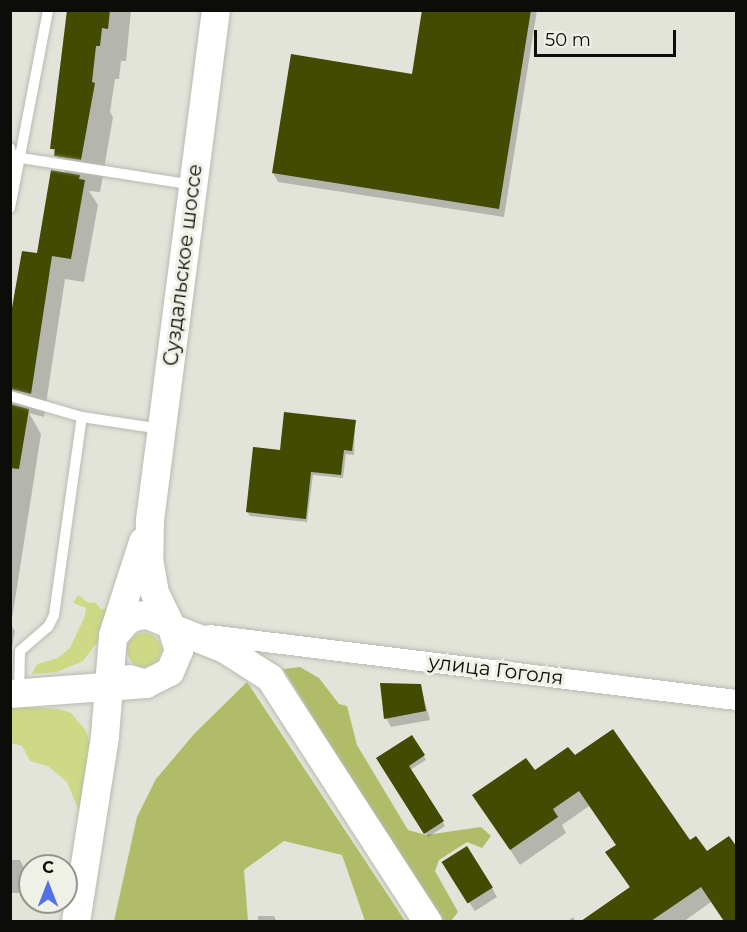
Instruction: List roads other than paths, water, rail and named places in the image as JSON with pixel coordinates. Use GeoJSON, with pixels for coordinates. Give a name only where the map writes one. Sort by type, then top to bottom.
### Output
{"type":"FeatureCollection","features":[{"type":"Feature","properties":{"kind":"main road","name":"Суздальское шоссе"},"geometry":{"type":"LineString","coordinates":[[173,628],[151,576],[150,520],[216,10]]}},
{"type":"Feature","properties":{"kind":"main road","name":"Суздальское шоссе"},"geometry":{"type":"LineString","coordinates":[[76,921],[105,734],[111,646],[150,520]]}},
{"type":"Feature","properties":{"kind":"main road"},"geometry":{"type":"LineString","coordinates":[[50,693],[88,678],[100,668],[128,620],[138,616],[148,615],[225,649],[270,678],[428,921]]}},
{"type":"Feature","properties":{"kind":"main road"},"geometry":{"type":"LineString","coordinates":[[111,646],[119,673],[158,678],[178,651],[173,628]]}},
{"type":"Feature","properties":{"kind":"main road","name":"улица Гоголя"},"geometry":{"type":"LineString","coordinates":[[15,693],[50,693],[109,687],[158,678],[225,649]]}},
{"type":"Feature","properties":{"kind":"main road","name":"Суздальское шоссе"},"geometry":{"type":"LineString","coordinates":[[105,734],[124,705],[158,678]]}},
{"type":"Feature","properties":{"kind":"main road"},"geometry":{"type":"LineString","coordinates":[[50,693],[68,695],[86,703],[99,716],[105,734]]}},
{"type":"Feature","properties":{"kind":"street","name":"улица Гоголя"},"geometry":{"type":"LineString","coordinates":[[173,628],[736,700]]}},
{"type":"Feature","properties":{"kind":"street","name":"улица Гоголя"},"geometry":{"type":"LineString","coordinates":[[225,649],[256,640]]}},
{"type":"Feature","properties":{"kind":"lane"},"geometry":{"type":"LineString","coordinates":[[10,208],[48,10]]}},
{"type":"Feature","properties":{"kind":"lane"},"geometry":{"type":"LineString","coordinates":[[10,148],[14,179]]}},
{"type":"Feature","properties":{"kind":"lane"},"geometry":{"type":"LineString","coordinates":[[21,158],[193,185]]}},
{"type":"Feature","properties":{"kind":"lane"},"geometry":{"type":"LineString","coordinates":[[10,396],[82,417],[162,429]]}},
{"type":"Feature","properties":{"kind":"lane"},"geometry":{"type":"LineString","coordinates":[[15,693],[20,651],[48,627],[54,615],[82,417]]}}]}
